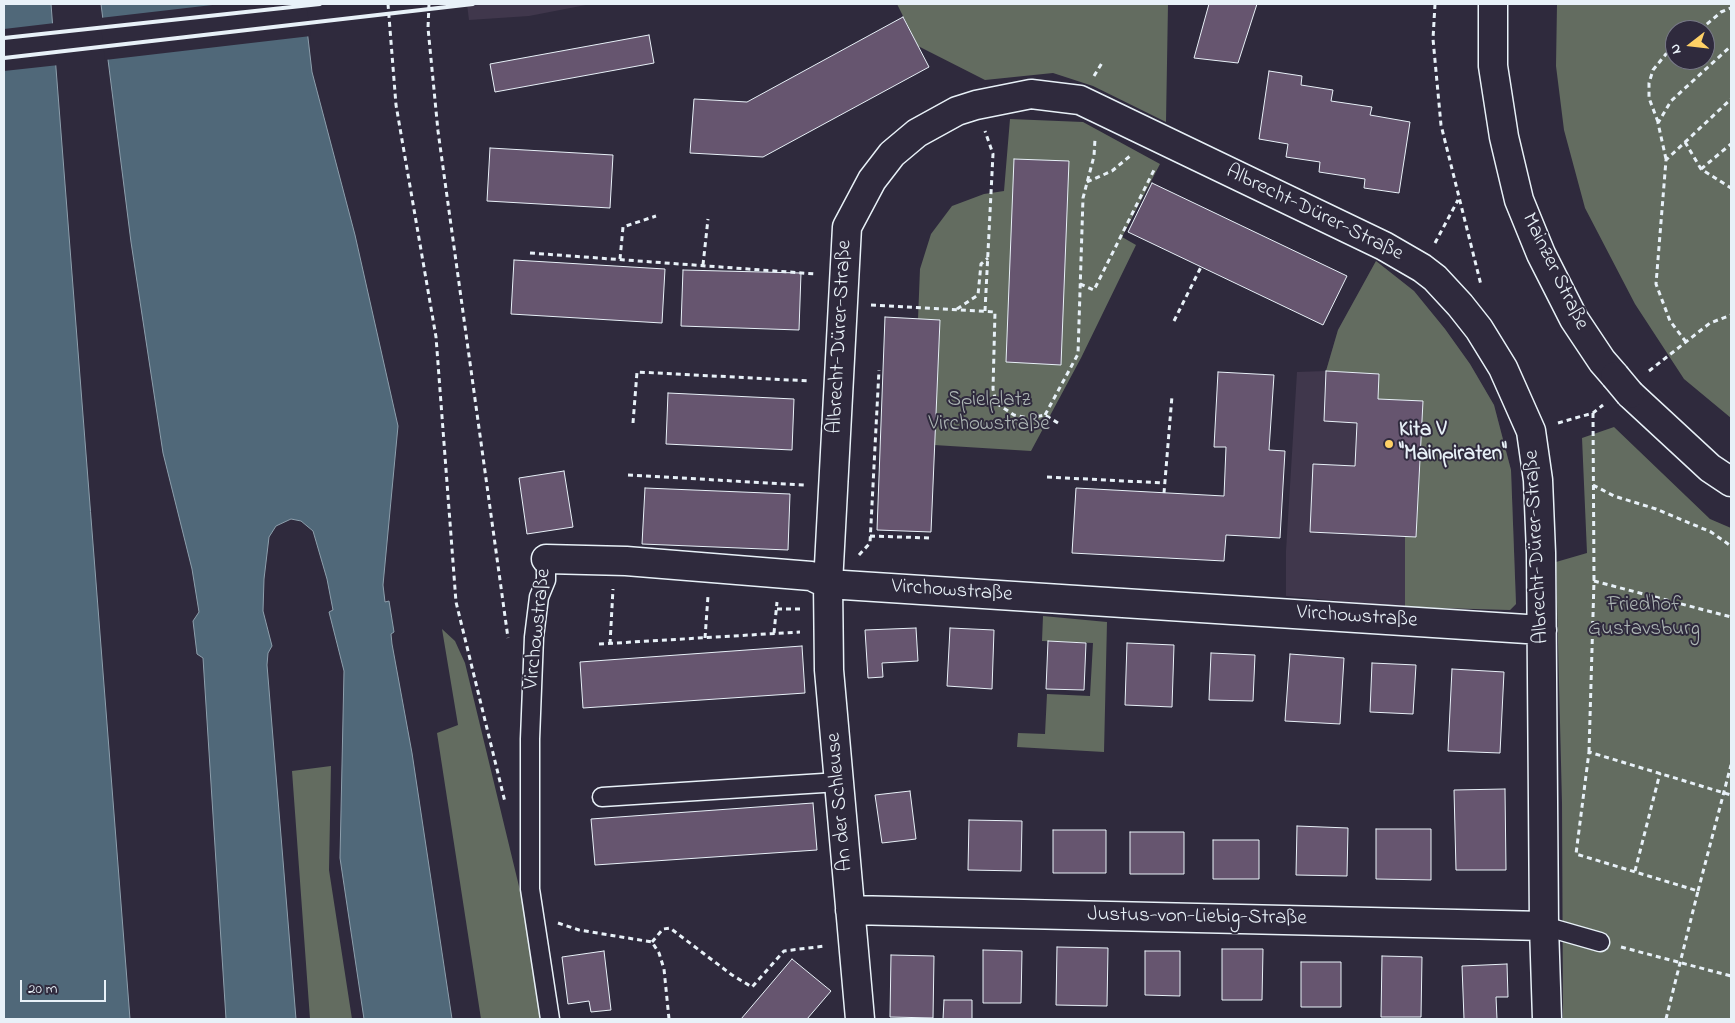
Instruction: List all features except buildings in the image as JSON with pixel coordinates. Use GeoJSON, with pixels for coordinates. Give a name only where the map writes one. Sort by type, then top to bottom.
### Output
{"type":"FeatureCollection","features":[{"type":"Feature","properties":{"kind":"street","name":"Mainzer Straße"},"geometry":{"type":"LineString","coordinates":[[1493,4],[1493,66],[1504,137],[1519,200],[1541,254],[1574,318],[1602,361],[1622,385],[1710,468],[1731,482]]}},
{"type":"Feature","properties":{"kind":"street","name":"Albrecht-Dürer-Straße"},"geometry":{"type":"LineString","coordinates":[[839,585],[834,486],[847,227],[872,180],[892,154],[917,133],[957,111],[976,105],[1031,94],[1080,100],[1384,246],[1422,268],[1460,305],[1479,329],[1503,368],[1531,431],[1538,480],[1547,1019]]}},
{"type":"Feature","properties":{"kind":"street","name":"Virchowstraße"},"geometry":{"type":"LineString","coordinates":[[546,559],[614,560],[811,576],[839,585],[1542,630]]}},
{"type":"Feature","properties":{"kind":"street","name":"An der Schleuse"},"geometry":{"type":"LineString","coordinates":[[839,585],[829,630],[829,670],[860,1019]]}},
{"type":"Feature","properties":{"kind":"street","name":"Justus-von-Liebig-Straße"},"geometry":{"type":"LineString","coordinates":[[850,910],[1544,926]]}},
{"type":"Feature","properties":{"kind":"lane","name":"Virchowstraße"},"geometry":{"type":"LineString","coordinates":[[546,559],[546,580],[539,597],[534,637],[530,739],[530,889],[550,1019]]}},
{"type":"Feature","properties":{"kind":"lane"},"geometry":{"type":"LineString","coordinates":[[602,797],[839,782]]}},
{"type":"Feature","properties":{"kind":"lane"},"geometry":{"type":"LineString","coordinates":[[1544,926],[1600,942]]}},
{"type":"Feature","properties":{"kind":"path"},"geometry":{"type":"LineString","coordinates":[[388,4],[396,105],[436,337],[456,602],[506,804]]}},
{"type":"Feature","properties":{"kind":"path"},"geometry":{"type":"LineString","coordinates":[[430,4],[428,28],[438,131],[508,639]]}},
{"type":"Feature","properties":{"kind":"path"},"geometry":{"type":"LineString","coordinates":[[1435,4],[1433,39],[1441,125],[1458,199],[1483,291]]}},
{"type":"Feature","properties":{"kind":"path"},"geometry":{"type":"LineString","coordinates":[[1712,20],[1721,12],[1731,8]]}},
{"type":"Feature","properties":{"kind":"path"},"geometry":{"type":"LineString","coordinates":[[1658,123],[1671,101],[1731,46]]}},
{"type":"Feature","properties":{"kind":"path"},"geometry":{"type":"LineString","coordinates":[[1665,55],[1653,70],[1649,84],[1650,98],[1666,160],[1656,284],[1670,321],[1686,342]]}},
{"type":"Feature","properties":{"kind":"path"},"geometry":{"type":"LineString","coordinates":[[1666,160],[1731,99]]}},
{"type":"Feature","properties":{"kind":"path"},"geometry":{"type":"LineString","coordinates":[[976,105],[993,154],[985,311]]}},
{"type":"Feature","properties":{"kind":"path"},"geometry":{"type":"LineString","coordinates":[[1045,415],[1078,354],[1083,198],[1094,156],[1095,128],[1092,106]]}},
{"type":"Feature","properties":{"kind":"path"},"geometry":{"type":"LineString","coordinates":[[1087,182],[1112,171],[1128,160],[1136,144],[1159,138]]}},
{"type":"Feature","properties":{"kind":"path"},"geometry":{"type":"LineString","coordinates":[[1080,284],[1094,290],[1159,138]]}},
{"type":"Feature","properties":{"kind":"path"},"geometry":{"type":"LineString","coordinates":[[1685,142],[1701,169],[1731,188]]}},
{"type":"Feature","properties":{"kind":"path"},"geometry":{"type":"LineString","coordinates":[[1701,169],[1731,144]]}},
{"type":"Feature","properties":{"kind":"path"},"geometry":{"type":"LineString","coordinates":[[1422,268],[1458,199]]}},
{"type":"Feature","properties":{"kind":"path"},"geometry":{"type":"LineString","coordinates":[[620,260],[622,227],[656,216]]}},
{"type":"Feature","properties":{"kind":"path"},"geometry":{"type":"LineString","coordinates":[[704,266],[708,219]]}},
{"type":"Feature","properties":{"kind":"path"},"geometry":{"type":"LineString","coordinates":[[530,253],[844,275]]}},
{"type":"Feature","properties":{"kind":"path"},"geometry":{"type":"LineString","coordinates":[[956,310],[978,295],[981,264],[988,258]]}},
{"type":"Feature","properties":{"kind":"path"},"geometry":{"type":"LineString","coordinates":[[1174,321],[1201,266]]}},
{"type":"Feature","properties":{"kind":"path"},"geometry":{"type":"LineString","coordinates":[[843,303],[995,312],[993,397],[996,403],[1006,412],[1029,418],[1045,415],[1058,423]]}},
{"type":"Feature","properties":{"kind":"path"},"geometry":{"type":"LineString","coordinates":[[1649,371],[1710,323],[1731,315]]}},
{"type":"Feature","properties":{"kind":"path"},"geometry":{"type":"LineString","coordinates":[[839,585],[851,564],[870,543],[879,370]]}},
{"type":"Feature","properties":{"kind":"path"},"geometry":{"type":"LineString","coordinates":[[633,423],[637,372],[839,382]]}},
{"type":"Feature","properties":{"kind":"path"},"geometry":{"type":"LineString","coordinates":[[1164,493],[1172,396]]}},
{"type":"Feature","properties":{"kind":"path"},"geometry":{"type":"LineString","coordinates":[[1531,431],[1592,413],[1604,404]]}},
{"type":"Feature","properties":{"kind":"path"},"geometry":{"type":"LineString","coordinates":[[1592,413],[1594,581],[1588,752],[1576,854],[1698,891]]}},
{"type":"Feature","properties":{"kind":"path"},"geometry":{"type":"LineString","coordinates":[[628,475],[834,486]]}},
{"type":"Feature","properties":{"kind":"path"},"geometry":{"type":"LineString","coordinates":[[1047,477],[1164,483]]}},
{"type":"Feature","properties":{"kind":"path"},"geometry":{"type":"LineString","coordinates":[[1593,486],[1614,496],[1656,509],[1711,532],[1731,546]]}},
{"type":"Feature","properties":{"kind":"path"},"geometry":{"type":"LineString","coordinates":[[870,536],[931,538]]}},
{"type":"Feature","properties":{"kind":"path"},"geometry":{"type":"LineString","coordinates":[[610,644],[614,560]]}},
{"type":"Feature","properties":{"kind":"path"},"geometry":{"type":"LineString","coordinates":[[705,638],[710,568]]}},
{"type":"Feature","properties":{"kind":"path"},"geometry":{"type":"LineString","coordinates":[[1594,581],[1731,617]]}},
{"type":"Feature","properties":{"kind":"path"},"geometry":{"type":"LineString","coordinates":[[598,644],[829,630]]}},
{"type":"Feature","properties":{"kind":"path"},"geometry":{"type":"LineString","coordinates":[[1588,752],[1731,795]]}},
{"type":"Feature","properties":{"kind":"path"},"geometry":{"type":"LineString","coordinates":[[1666,1019],[1731,765]]}},
{"type":"Feature","properties":{"kind":"path"},"geometry":{"type":"LineString","coordinates":[[1635,871],[1660,773]]}},
{"type":"Feature","properties":{"kind":"path"},"geometry":{"type":"LineString","coordinates":[[534,915],[579,930],[652,942],[660,953],[664,969],[669,1019]]}},
{"type":"Feature","properties":{"kind":"path"},"geometry":{"type":"LineString","coordinates":[[652,942],[662,929],[670,928],[732,975],[752,987],[784,951],[853,943]]}},
{"type":"Feature","properties":{"kind":"path"},"geometry":{"type":"LineString","coordinates":[[1600,942],[1731,976]]}},
{"type":"Feature","properties":{"kind":"shaded area"},"geometry":{"type":"Polygon","coordinates":[[[467,4],[591,4],[529,16],[469,20],[467,4]]]}},
{"type":"Feature","properties":{"kind":"shaded area"},"geometry":{"type":"Polygon","coordinates":[[[1376,261],[1414,291],[1470,364],[1494,405],[1511,470],[1516,604],[1510,610],[1405,607],[1286,596],[1286,551],[1297,372],[1326,371],[1338,330],[1376,261]]]}},
{"type":"Feature","properties":{"kind":"green space"},"geometry":{"type":"Polygon","coordinates":[[[897,4],[1168,4],[1166,122],[1093,86],[1053,73],[985,80],[918,46],[897,4]]]}},
{"type":"Feature","properties":{"kind":"green space"},"geometry":{"type":"Polygon","coordinates":[[[1557,4],[1731,4],[1731,418],[1684,379],[1635,304],[1585,208],[1564,130],[1556,66],[1557,4]]]}},
{"type":"Feature","properties":{"kind":"green space","name":"Spielplatz Virchowstraße"},"geometry":{"type":"Polygon","coordinates":[[[1010,119],[1083,122],[1160,164],[1122,237],[1136,245],[1081,358],[1031,451],[934,445],[940,320],[918,319],[920,269],[931,234],[952,206],[984,194],[1004,191],[1010,119]]]}},
{"type":"Feature","properties":{"kind":"green space"},"geometry":{"type":"Polygon","coordinates":[[[1376,261],[1414,291],[1470,364],[1494,405],[1511,470],[1516,604],[1510,610],[1405,607],[1405,536],[1416,537],[1423,402],[1378,399],[1379,374],[1326,371],[1338,330],[1376,261]]]}},
{"type":"Feature","properties":{"kind":"green space","name":"Friedhof Gustavsburg"},"geometry":{"type":"Polygon","coordinates":[[[1614,427],[1710,519],[1731,528],[1731,1019],[1563,1019],[1562,803],[1556,562],[1587,553],[1582,438],[1614,427]]]}},
{"type":"Feature","properties":{"kind":"green space"},"geometry":{"type":"Polygon","coordinates":[[[1043,616],[1107,622],[1104,752],[1017,747],[1018,733],[1045,734],[1047,694],[1090,696],[1093,643],[1042,641],[1043,616]]]}},
{"type":"Feature","properties":{"kind":"green space"},"geometry":{"type":"Polygon","coordinates":[[[442,629],[455,641],[465,663],[524,907],[540,1019],[481,1019],[437,733],[458,725],[442,629]]]}},
{"type":"Feature","properties":{"kind":"green space"},"geometry":{"type":"Polygon","coordinates":[[[331,766],[329,870],[352,1019],[310,1019],[292,771],[331,766]]]}},
{"type":"Feature","properties":{"kind":"water"},"geometry":{"type":"Polygon","coordinates":[[[4,4],[51,4],[130,1019],[4,1019],[4,4]]]}},
{"type":"Feature","properties":{"kind":"water"},"geometry":{"type":"Polygon","coordinates":[[[101,4],[304,4],[312,72],[355,235],[398,426],[383,585],[385,602],[389,601],[394,632],[391,634],[392,644],[412,753],[452,1019],[364,1019],[340,858],[344,671],[329,612],[333,610],[327,579],[313,531],[301,521],[291,519],[276,526],[269,537],[264,579],[263,611],[272,646],[268,653],[267,665],[296,1019],[226,1019],[203,658],[197,654],[193,621],[199,612],[192,569],[163,453],[131,242],[101,4]]]}},
{"type":"Feature","properties":{"kind":"pier"},"geometry":{"type":"Polygon","coordinates":[[[221,4],[306,4],[311,36],[105,60],[100,18],[221,4]]]}},
{"type":"Feature","properties":{"kind":"pier"},"geometry":{"type":"Polygon","coordinates":[[[55,23],[59,65],[4,71],[4,29],[55,23]]]}},
{"type":"Feature","properties":{"kind":"railway"},"geometry":{"type":"LineString","coordinates":[[4,38],[320,4]]}},
{"type":"Feature","properties":{"kind":"railway"},"geometry":{"type":"LineString","coordinates":[[4,58],[473,4]]}},
{"type":"Feature","properties":{"kind":"place","name":"Kita V \"Mainpiraten\""},"geometry":{"type":"Point","coordinates":[1389,444]}}]}
